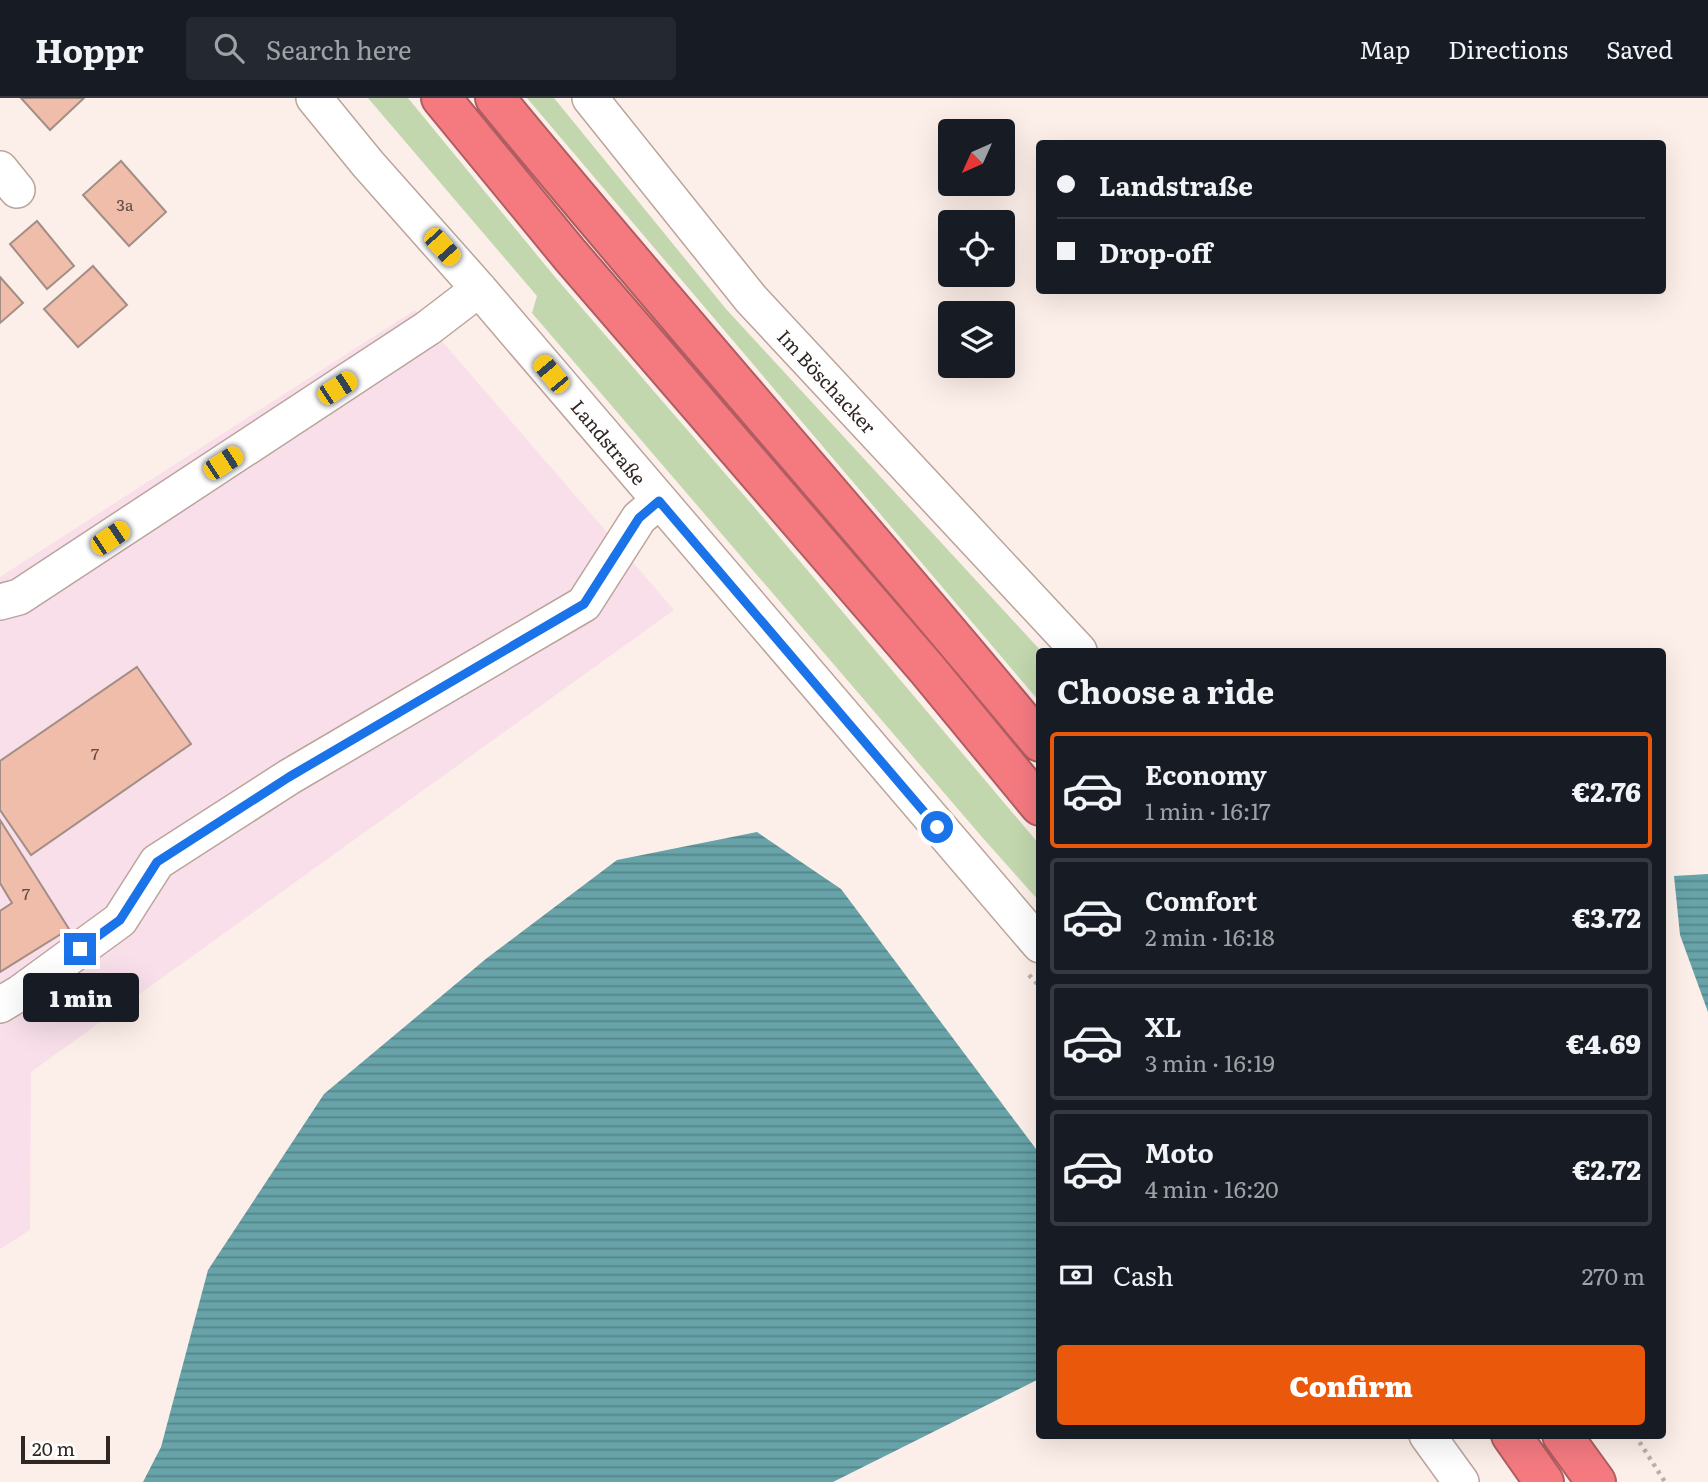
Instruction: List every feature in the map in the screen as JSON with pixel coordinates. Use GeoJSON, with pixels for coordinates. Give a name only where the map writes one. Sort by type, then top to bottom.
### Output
{"type":"FeatureCollection","features":[{"type":"Feature","properties":{"kind":"highway"},"geometry":{"type":"LineString","coordinates":[[441,98],[570,255],[928,669],[1036,801]]}},
{"type":"Feature","properties":{"kind":"highway"},"geometry":{"type":"LineString","coordinates":[[495,98],[592,217],[1036,737]]}},
{"type":"Feature","properties":{"kind":"highway"},"geometry":{"type":"LineString","coordinates":[[1514,1439],[1545,1482]]}},
{"type":"Feature","properties":{"kind":"highway"},"geometry":{"type":"LineString","coordinates":[[1565,1439],[1596,1482]]}},
{"type":"Feature","properties":{"kind":"street","name":"Landstraße"},"geometry":{"type":"LineString","coordinates":[[314,98],[1036,940]]}},
{"type":"Feature","properties":{"kind":"street","name":"Im Böschacker"},"geometry":{"type":"LineString","coordinates":[[590,98],[751,299],[1076,648]]}},
{"type":"Feature","properties":{"kind":"street"},"geometry":{"type":"LineString","coordinates":[[0,602],[19,597],[30,590],[428,328],[479,289]]}},
{"type":"Feature","properties":{"kind":"street"},"geometry":{"type":"LineString","coordinates":[[0,1005],[120,920],[157,862],[289,777],[584,604],[639,518],[659,501]]}},
{"type":"Feature","properties":{"kind":"street"},"geometry":{"type":"LineString","coordinates":[[1430,1439],[1461,1482]]}},
{"type":"Feature","properties":{"kind":"path"},"geometry":{"type":"LineString","coordinates":[[1638,1439],[1665,1482]]}},
{"type":"Feature","properties":{"kind":"shaded area"},"geometry":{"type":"Polygon","coordinates":[[[415,310],[674,610],[31,1072],[30,1230],[0,1249],[0,577],[415,310]]]}},
{"type":"Feature","properties":{"kind":"green space"},"geometry":{"type":"Polygon","coordinates":[[[368,98],[408,98],[555,277],[1036,840],[1036,898],[532,313],[537,296],[368,98]]]}},
{"type":"Feature","properties":{"kind":"green space"},"geometry":{"type":"Polygon","coordinates":[[[527,98],[554,98],[726,309],[1038,648],[1036,648],[1036,697],[527,98]]]}},
{"type":"Feature","properties":{"kind":"water"},"geometry":{"type":"Polygon","coordinates":[[[757,832],[841,889],[1036,1149],[1036,1380],[833,1482],[143,1482],[161,1447],[208,1270],[324,1094],[487,958],[617,860],[757,832]]]}},
{"type":"Feature","properties":{"kind":"water"},"geometry":{"type":"Polygon","coordinates":[[[1708,874],[1708,1012],[1680,935],[1674,876],[1708,874]]]}},
{"type":"Feature","properties":{"kind":"building"},"geometry":{"type":"Polygon","coordinates":[[[21,98],[84,98],[50,130],[21,98]]]}},
{"type":"Feature","properties":{"kind":"building"},"geometry":{"type":"Polygon","coordinates":[[[121,161],[166,212],[129,246],[83,195],[121,161]]]}},
{"type":"Feature","properties":{"kind":"building"},"geometry":{"type":"Polygon","coordinates":[[[37,221],[74,266],[47,289],[10,244],[37,221]]]}},
{"type":"Feature","properties":{"kind":"building"},"geometry":{"type":"Polygon","coordinates":[[[93,266],[127,305],[78,347],[44,309],[93,266]]]}},
{"type":"Feature","properties":{"kind":"building"},"geometry":{"type":"Polygon","coordinates":[[[0,277],[23,303],[0,323],[0,277]]]}},
{"type":"Feature","properties":{"kind":"building"},"geometry":{"type":"Polygon","coordinates":[[[137,667],[191,744],[31,855],[0,810],[0,761],[137,667]]]}},
{"type":"Feature","properties":{"kind":"building"},"geometry":{"type":"Polygon","coordinates":[[[0,820],[69,929],[0,972],[0,911],[12,903],[0,883],[0,820]]]}},
{"type":"Feature","properties":{"kind":"building"},"geometry":{"type":"Polygon","coordinates":[[[0,820],[69,929],[0,972],[0,911],[12,903],[0,883],[0,820]]]}},
{"type":"Feature","properties":{"kind":"route"},"geometry":{"type":"LineString","coordinates":[[80,949],[120,920],[157,862],[289,777],[584,604],[639,518],[659,501],[937,827]]}}]}
